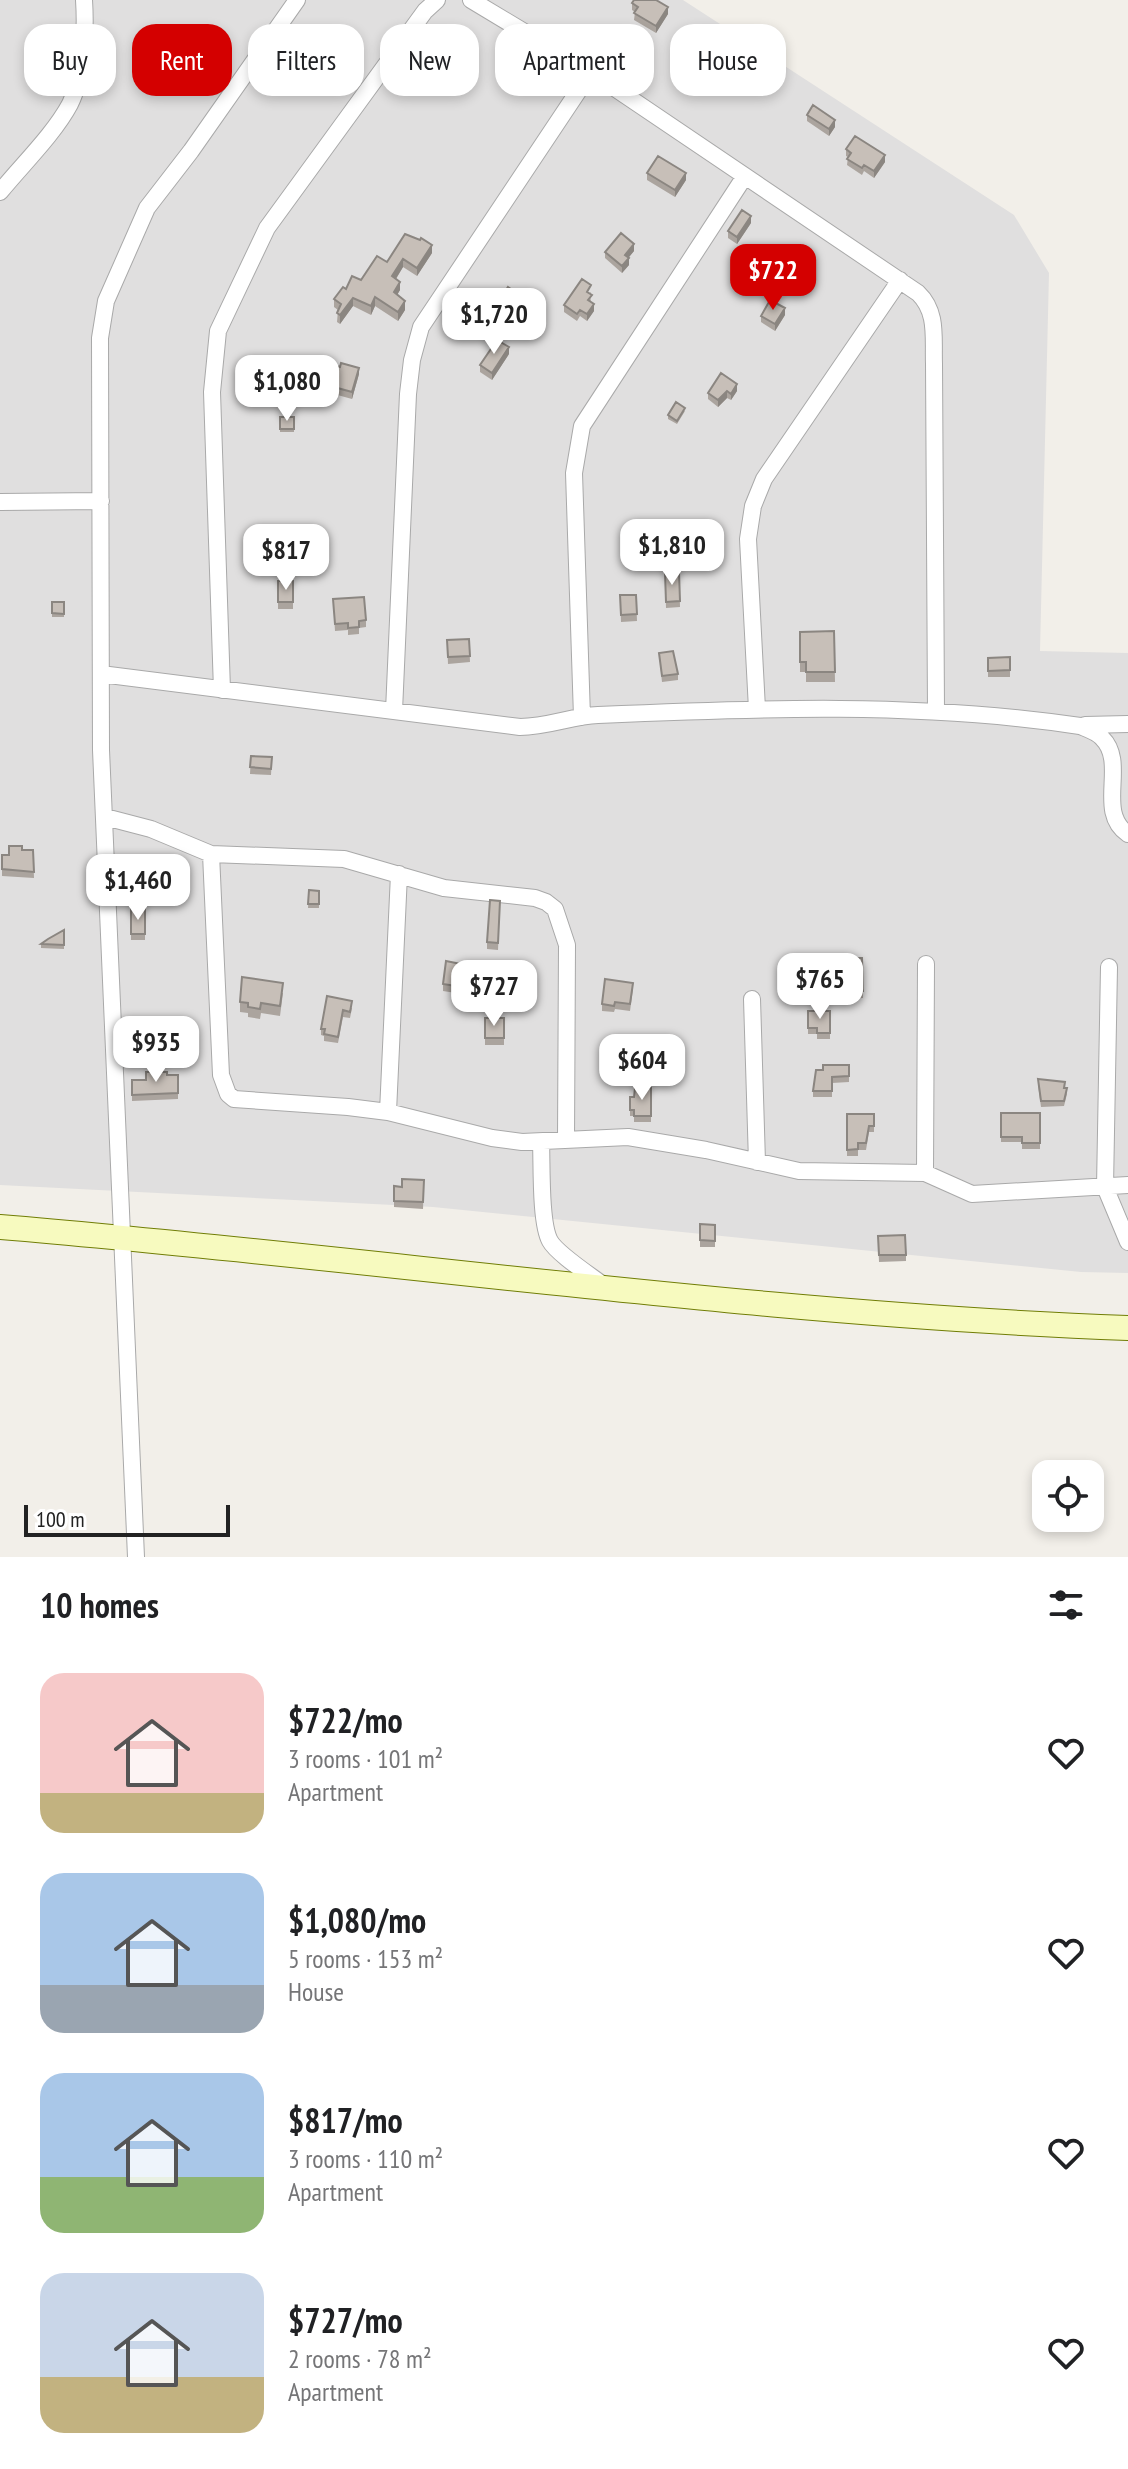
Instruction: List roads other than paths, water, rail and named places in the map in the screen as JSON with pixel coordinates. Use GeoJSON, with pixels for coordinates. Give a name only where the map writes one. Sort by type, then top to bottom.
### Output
{"type":"FeatureCollection","features":[{"type":"Feature","properties":{"kind":"street"},"geometry":{"type":"LineString","coordinates":[[0,192],[72,99],[84,42],[84,0]]}},
{"type":"Feature","properties":{"kind":"street"},"geometry":{"type":"LineString","coordinates":[[136,1557],[105,817],[101,674],[100,338],[106,301],[147,208],[297,0]]}},
{"type":"Feature","properties":{"kind":"street"},"geometry":{"type":"LineString","coordinates":[[222,690],[212,392],[218,331],[267,228],[425,11],[437,0]]}},
{"type":"Feature","properties":{"kind":"street"},"geometry":{"type":"LineString","coordinates":[[471,0],[511,24]]}},
{"type":"Feature","properties":{"kind":"street"},"geometry":{"type":"LineString","coordinates":[[394,711],[408,394],[412,360],[421,327],[575,96]]}},
{"type":"Feature","properties":{"kind":"street"},"geometry":{"type":"LineString","coordinates":[[627,96],[900,280],[928,303],[932,314],[936,710]]}},
{"type":"Feature","properties":{"kind":"street"},"geometry":{"type":"LineString","coordinates":[[582,717],[574,473],[582,426],[745,176]]}},
{"type":"Feature","properties":{"kind":"street"},"geometry":{"type":"LineString","coordinates":[[757,709],[748,539],[753,506],[764,479],[900,280]]}},
{"type":"Feature","properties":{"kind":"street"},"geometry":{"type":"LineString","coordinates":[[0,502],[101,501]]}},
{"type":"Feature","properties":{"kind":"street"},"geometry":{"type":"LineString","coordinates":[[101,674],[520,727],[541,727],[582,717],[757,709],[936,710],[1080,726],[1128,724]]}},
{"type":"Feature","properties":{"kind":"street"},"geometry":{"type":"LineString","coordinates":[[1080,726],[1101,736],[1108,744],[1113,816],[1128,834]]}},
{"type":"Feature","properties":{"kind":"street"},"geometry":{"type":"LineString","coordinates":[[105,817],[151,829],[211,854],[344,859],[444,888],[535,898],[546,902],[555,909],[567,945],[566,1140]]}},
{"type":"Feature","properties":{"kind":"street"},"geometry":{"type":"LineString","coordinates":[[211,854],[221,1075],[228,1094],[244,1101],[388,1112],[492,1138],[541,1142],[628,1137],[706,1150],[771,1166],[822,1172],[925,1173],[972,1194],[1128,1185]]}},
{"type":"Feature","properties":{"kind":"street"},"geometry":{"type":"LineString","coordinates":[[388,1112],[399,874]]}},
{"type":"Feature","properties":{"kind":"street"},"geometry":{"type":"LineString","coordinates":[[925,1173],[926,964]]}},
{"type":"Feature","properties":{"kind":"street"},"geometry":{"type":"LineString","coordinates":[[1109,967],[1105,1187],[1128,1242]]}},
{"type":"Feature","properties":{"kind":"street"},"geometry":{"type":"LineString","coordinates":[[752,999],[757,1162]]}},
{"type":"Feature","properties":{"kind":"street"},"geometry":{"type":"LineString","coordinates":[[541,1142],[545,1227],[549,1241],[609,1290]]}},
{"type":"Feature","properties":{"kind":"street"},"geometry":{"type":"LineString","coordinates":[[0,1227],[124,1237],[720,1301],[1128,1328]]}}]}
